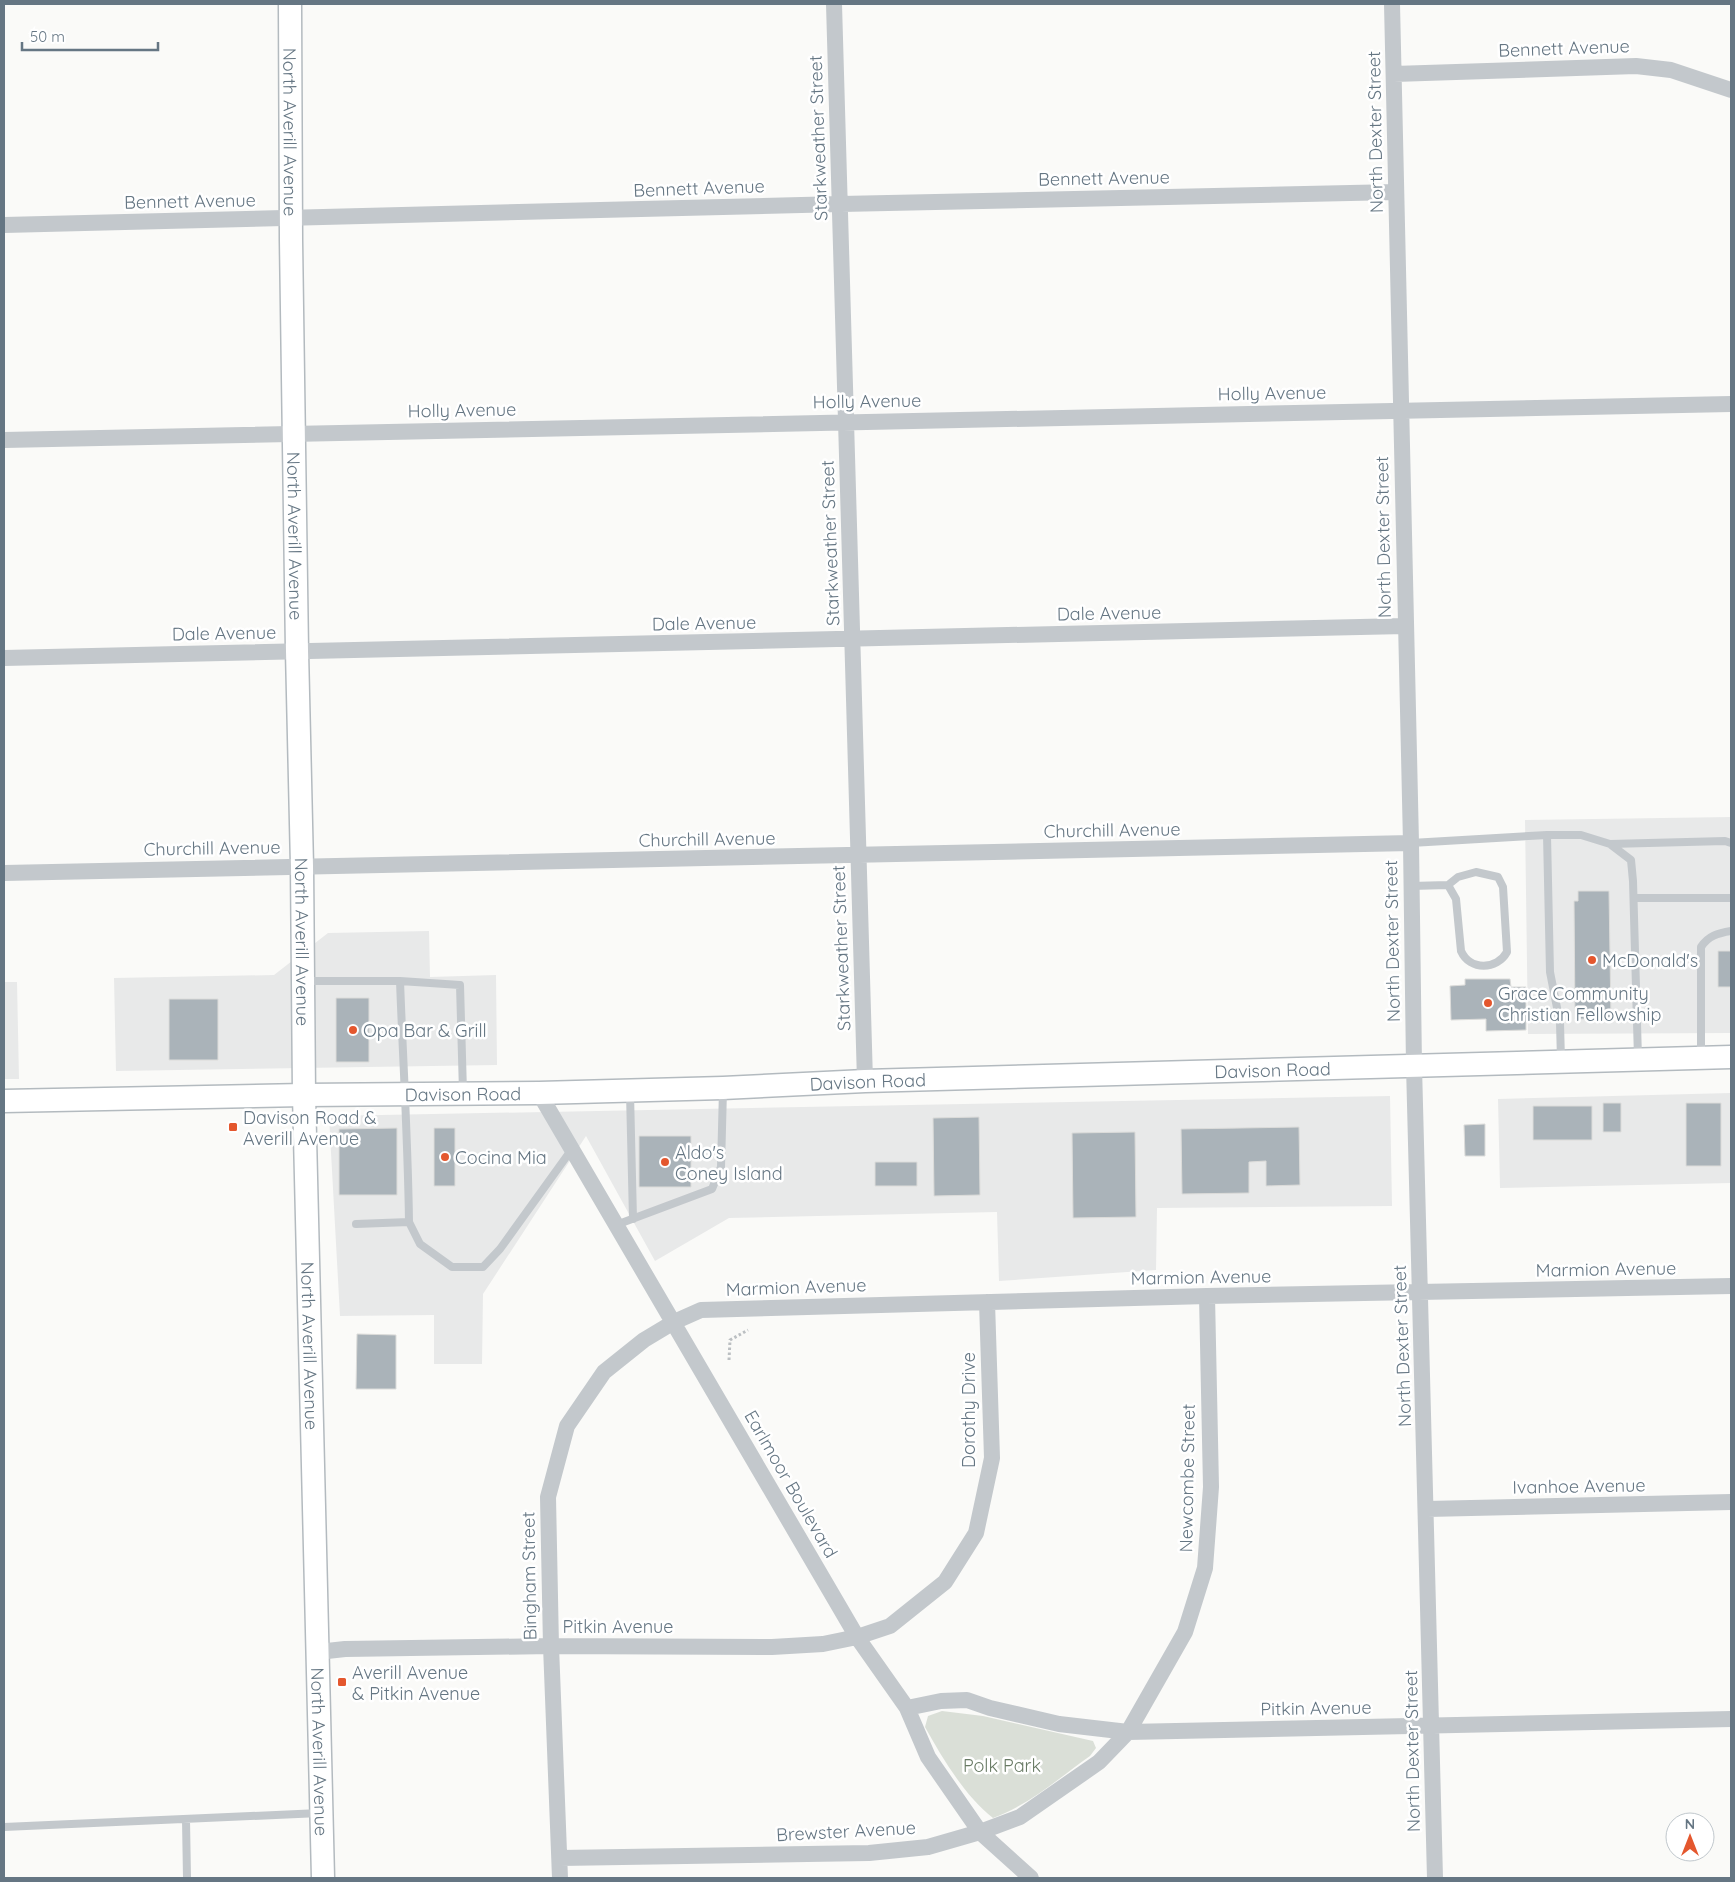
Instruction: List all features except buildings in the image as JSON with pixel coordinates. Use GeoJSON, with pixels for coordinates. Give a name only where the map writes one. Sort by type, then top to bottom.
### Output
{"type":"FeatureCollection","features":[{"type":"Feature","properties":{"kind":"street","name":"North Averill Avenue"},"geometry":{"type":"LineString","coordinates":[[290,4],[290,219],[302,866],[304,1095],[323,1878]]}},
{"type":"Feature","properties":{"kind":"street","name":"Starkweather Street"},"geometry":{"type":"LineString","coordinates":[[834,4],[865,1081]]}},
{"type":"Feature","properties":{"kind":"street","name":"North Dexter Street"},"geometry":{"type":"LineString","coordinates":[[1392,4],[1411,843],[1414,1066],[1427,1509],[1435,1878]]}},
{"type":"Feature","properties":{"kind":"street","name":"Bennett Avenue"},"geometry":{"type":"LineString","coordinates":[[1394,74],[1636,66],[1671,70],[1731,90]]}},
{"type":"Feature","properties":{"kind":"street","name":"Bennett Avenue"},"geometry":{"type":"LineString","coordinates":[[4,225],[1396,192]]}},
{"type":"Feature","properties":{"kind":"street","name":"Holly Avenue"},"geometry":{"type":"LineString","coordinates":[[4,440],[1731,404]]}},
{"type":"Feature","properties":{"kind":"street","name":"Dale Avenue"},"geometry":{"type":"LineString","coordinates":[[4,658],[1405,626]]}},
{"type":"Feature","properties":{"kind":"street","name":"Churchill Avenue"},"geometry":{"type":"LineString","coordinates":[[4,873],[1411,843]]}},
{"type":"Feature","properties":{"kind":"street","name":"Davison Road"},"geometry":{"type":"LineString","coordinates":[[4,1101],[630,1091],[865,1081],[1731,1057]]}},
{"type":"Feature","properties":{"kind":"street","name":"Earlmoor Boulevard"},"geometry":{"type":"LineString","coordinates":[[539,1093],[857,1637],[907,1708],[928,1757],[980,1832],[1031,1878]]}},
{"type":"Feature","properties":{"kind":"street","name":"Marmion Avenue"},"geometry":{"type":"LineString","coordinates":[[674,1322],[702,1310],[1207,1296],[1731,1286]]}},
{"type":"Feature","properties":{"kind":"street","name":"Newcombe Street"},"geometry":{"type":"LineString","coordinates":[[1128,1732],[1185,1632],[1206,1568],[1211,1488],[1207,1296]]}},
{"type":"Feature","properties":{"kind":"street","name":"Dorothy Drive"},"geometry":{"type":"LineString","coordinates":[[857,1637],[890,1626],[945,1582],[976,1533],[992,1458],[987,1302]]}},
{"type":"Feature","properties":{"kind":"street","name":"Bingham Street"},"geometry":{"type":"LineString","coordinates":[[560,1878],[551,1646],[548,1498],[567,1426],[604,1372],[644,1340],[674,1322]]}},
{"type":"Feature","properties":{"kind":"street","name":"Ivanhoe Avenue"},"geometry":{"type":"LineString","coordinates":[[1427,1509],[1731,1502]]}},
{"type":"Feature","properties":{"kind":"street","name":"Pitkin Avenue"},"geometry":{"type":"LineString","coordinates":[[318,1652],[345,1649],[551,1646],[772,1647],[823,1644],[857,1637]]}},
{"type":"Feature","properties":{"kind":"street","name":"Pitkin Avenue"},"geometry":{"type":"LineString","coordinates":[[907,1708],[941,1701],[967,1700],[990,1708],[1059,1724],[1128,1732],[1731,1719]]}},
{"type":"Feature","properties":{"kind":"street","name":"Brewster Avenue"},"geometry":{"type":"LineString","coordinates":[[560,1858],[869,1853],[928,1847],[980,1832],[1020,1817],[1099,1762],[1128,1732]]}},
{"type":"Feature","properties":{"kind":"lane"},"geometry":{"type":"LineString","coordinates":[[1411,843],[1547,835],[1581,835],[1610,844],[1725,842],[1731,844]]}},
{"type":"Feature","properties":{"kind":"lane"},"geometry":{"type":"LineString","coordinates":[[1547,835],[1550,972],[1560,1023],[1561,1062]]}},
{"type":"Feature","properties":{"kind":"lane"},"geometry":{"type":"LineString","coordinates":[[1610,844],[1631,860],[1634,898],[1638,1060]]}},
{"type":"Feature","properties":{"kind":"lane"},"geometry":{"type":"LineString","coordinates":[[1411,886],[1448,885],[1458,877],[1476,872],[1498,877],[1503,887],[1507,952],[1502,960],[1492,965],[1479,965],[1470,963],[1464,958],[1460,951],[1456,899],[1448,885]]}},
{"type":"Feature","properties":{"kind":"lane"},"geometry":{"type":"LineString","coordinates":[[1634,898],[1731,898]]}},
{"type":"Feature","properties":{"kind":"lane"},"geometry":{"type":"LineString","coordinates":[[1701,1058],[1701,947],[1705,940],[1718,934],[1731,932]]}},
{"type":"Feature","properties":{"kind":"lane"},"geometry":{"type":"LineString","coordinates":[[303,981],[400,981],[460,986],[463,1094]]}},
{"type":"Feature","properties":{"kind":"lane"},"geometry":{"type":"LineString","coordinates":[[400,981],[404,1095],[407,1121],[409,1222],[420,1244],[452,1267],[482,1267],[500,1249],[572,1150]]}},
{"type":"Feature","properties":{"kind":"lane"},"geometry":{"type":"LineString","coordinates":[[616,1225],[712,1189],[721,1167],[723,1088]]}},
{"type":"Feature","properties":{"kind":"lane"},"geometry":{"type":"LineString","coordinates":[[630,1091],[633,1219]]}},
{"type":"Feature","properties":{"kind":"lane"},"geometry":{"type":"LineString","coordinates":[[356,1224],[409,1222]]}},
{"type":"Feature","properties":{"kind":"lane"},"geometry":{"type":"LineString","coordinates":[[4,1827],[322,1813]]}},
{"type":"Feature","properties":{"kind":"lane"},"geometry":{"type":"LineString","coordinates":[[186,1820],[187,1878]]}},
{"type":"Feature","properties":{"kind":"path"},"geometry":{"type":"LineString","coordinates":[[729,1360],[730,1340],[748,1330]]}},
{"type":"Feature","properties":{"kind":"shaded area"},"geometry":{"type":"Polygon","coordinates":[[[1731,817],[1731,1033],[1528,1034],[1525,820],[1731,817]]]}},
{"type":"Feature","properties":{"kind":"shaded area"},"geometry":{"type":"Polygon","coordinates":[[[429,931],[430,977],[496,975],[497,1065],[116,1071],[114,978],[274,975],[328,933],[429,931]]]}},
{"type":"Feature","properties":{"kind":"shaded area"},"geometry":{"type":"Polygon","coordinates":[[[4,982],[17,982],[19,1079],[4,1079],[4,982]]]}},
{"type":"Feature","properties":{"kind":"shaded area"},"geometry":{"type":"Polygon","coordinates":[[[1731,1093],[1731,1183],[1500,1188],[1498,1099],[1731,1093]]]}},
{"type":"Feature","properties":{"kind":"shaded area"},"geometry":{"type":"Polygon","coordinates":[[[1390,1096],[1392,1206],[1157,1208],[1156,1270],[999,1281],[997,1212],[729,1218],[655,1261],[586,1136],[483,1294],[482,1364],[434,1364],[434,1315],[340,1316],[329,1116],[1390,1096]]]}},
{"type":"Feature","properties":{"kind":"green space","name":"Polk Park"},"geometry":{"type":"Polygon","coordinates":[[[942,1711],[983,1716],[1093,1741],[1096,1748],[1090,1756],[1043,1790],[1019,1806],[993,1818],[963,1788],[925,1727],[928,1716],[942,1711]]]}},
{"type":"Feature","properties":{"kind":"place","name":"McDonald's"},"geometry":{"type":"Point","coordinates":[1592,960]}},
{"type":"Feature","properties":{"kind":"place","name":"Grace Community Christian Fellowship"},"geometry":{"type":"Point","coordinates":[1488,1003]}},
{"type":"Feature","properties":{"kind":"place","name":"Opa Bar & Grill"},"geometry":{"type":"Point","coordinates":[353,1030]}},
{"type":"Feature","properties":{"kind":"place","name":"Davison Road & Averill Avenue"},"geometry":{"type":"Point","coordinates":[233,1127]}},
{"type":"Feature","properties":{"kind":"place","name":"Cocina Mia"},"geometry":{"type":"Point","coordinates":[445,1157]}},
{"type":"Feature","properties":{"kind":"place","name":"Aldo's Coney Island"},"geometry":{"type":"Point","coordinates":[665,1162]}},
{"type":"Feature","properties":{"kind":"place","name":"Averill Avenue & Pitkin Avenue"},"geometry":{"type":"Point","coordinates":[342,1682]}}]}
